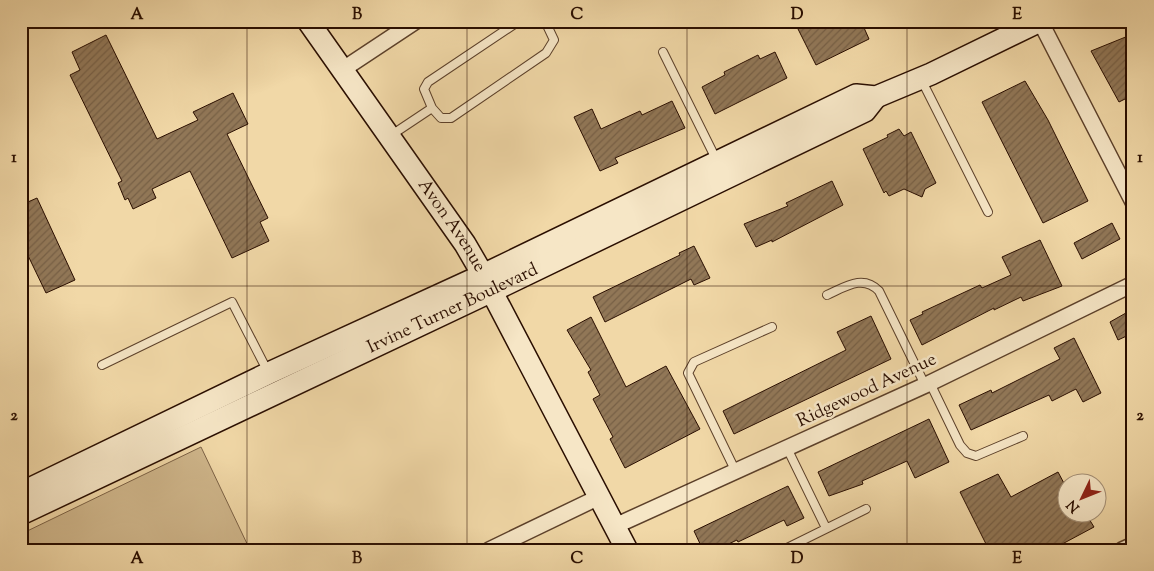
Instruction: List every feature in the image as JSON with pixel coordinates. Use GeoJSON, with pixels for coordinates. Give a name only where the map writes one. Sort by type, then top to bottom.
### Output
{"type":"FeatureCollection","features":[{"type":"Feature","properties":{"kind":"main road","name":"Avon Avenue"},"geometry":{"type":"LineString","coordinates":[[308,21],[465,244],[488,283],[627,550]]}},
{"type":"Feature","properties":{"kind":"main road","name":"Irvine Turner Boulevard"},"geometry":{"type":"LineString","coordinates":[[21,514],[488,283],[717,161],[856,95],[876,96],[920,78],[1040,21]]}},
{"type":"Feature","properties":{"kind":"main road","name":"Irvine Turner Boulevard"},"geometry":{"type":"LineString","coordinates":[[21,493],[269,373],[488,283],[865,111],[876,96]]}},
{"type":"Feature","properties":{"kind":"street"},"geometry":{"type":"LineString","coordinates":[[342,70],[416,21]]}},
{"type":"Feature","properties":{"kind":"street"},"geometry":{"type":"LineString","coordinates":[[1040,21],[1133,202]]}},
{"type":"Feature","properties":{"kind":"street","name":"Ridgewood Avenue"},"geometry":{"type":"LineString","coordinates":[[615,526],[927,384],[1133,284]]}},
{"type":"Feature","properties":{"kind":"street"},"geometry":{"type":"LineString","coordinates":[[489,550],[599,497]]}},
{"type":"Feature","properties":{"kind":"street"},"geometry":{"type":"LineString","coordinates":[[1122,550],[1133,545]]}},
{"type":"Feature","properties":{"kind":"lane"},"geometry":{"type":"LineString","coordinates":[[519,21],[428,82],[424,90],[432,108],[441,118],[451,118],[546,53],[554,40],[545,21]]}},
{"type":"Feature","properties":{"kind":"lane"},"geometry":{"type":"LineString","coordinates":[[663,52],[717,161]]}},
{"type":"Feature","properties":{"kind":"lane"},"geometry":{"type":"LineString","coordinates":[[920,78],[988,212]]}},
{"type":"Feature","properties":{"kind":"lane"},"geometry":{"type":"LineString","coordinates":[[389,137],[432,108]]}},
{"type":"Feature","properties":{"kind":"lane"},"geometry":{"type":"LineString","coordinates":[[827,295],[858,282],[874,285],[879,291],[960,445],[967,453],[976,456],[1023,436]]}},
{"type":"Feature","properties":{"kind":"lane"},"geometry":{"type":"LineString","coordinates":[[102,365],[232,302],[269,373]]}},
{"type":"Feature","properties":{"kind":"lane"},"geometry":{"type":"LineString","coordinates":[[736,472],[688,373],[689,368],[694,362],[772,327]]}},
{"type":"Feature","properties":{"kind":"lane"},"geometry":{"type":"LineString","coordinates":[[787,448],[826,528]]}},
{"type":"Feature","properties":{"kind":"lane"},"geometry":{"type":"LineString","coordinates":[[783,550],[866,509]]}},
{"type":"Feature","properties":{"kind":"shaded area"},"geometry":{"type":"Polygon","coordinates":[[[201,447],[250,550],[21,550],[21,534],[201,447]]]}},
{"type":"Feature","properties":{"kind":"building"},"geometry":{"type":"Polygon","coordinates":[[[794,21],[861,21],[869,39],[816,65],[794,21]]]}},
{"type":"Feature","properties":{"kind":"building"},"geometry":{"type":"Polygon","coordinates":[[[1133,34],[1133,95],[1119,102],[1091,51],[1133,34]]]}},
{"type":"Feature","properties":{"kind":"building"},"geometry":{"type":"Polygon","coordinates":[[[106,35],[157,139],[198,120],[193,112],[233,93],[248,124],[227,134],[268,218],[260,222],[269,241],[232,258],[190,171],[152,189],[156,198],[133,209],[128,198],[125,200],[118,183],[122,181],[70,75],[80,70],[72,52],[106,35]]]}},
{"type":"Feature","properties":{"kind":"building"},"geometry":{"type":"Polygon","coordinates":[[[775,52],[787,78],[715,114],[702,87],[725,75],[724,72],[758,55],[760,59],[775,52]]]}},
{"type":"Feature","properties":{"kind":"building"},"geometry":{"type":"Polygon","coordinates":[[[1025,81],[1048,120],[1088,201],[1043,223],[982,102],[1025,81]]]}},
{"type":"Feature","properties":{"kind":"building"},"geometry":{"type":"Polygon","coordinates":[[[672,101],[685,128],[615,158],[618,163],[600,171],[574,117],[592,109],[601,129],[640,111],[642,115],[672,101]]]}},
{"type":"Feature","properties":{"kind":"building"},"geometry":{"type":"Polygon","coordinates":[[[899,129],[904,136],[911,132],[936,183],[925,189],[922,197],[904,189],[889,196],[886,191],[884,193],[863,149],[888,137],[887,135],[899,129]]]}},
{"type":"Feature","properties":{"kind":"building"},"geometry":{"type":"Polygon","coordinates":[[[832,181],[843,205],[772,242],[772,240],[756,247],[744,224],[788,206],[786,203],[832,181]]]}},
{"type":"Feature","properties":{"kind":"building"},"geometry":{"type":"Polygon","coordinates":[[[37,198],[75,280],[46,293],[21,241],[21,205],[37,198]]]}},
{"type":"Feature","properties":{"kind":"building"},"geometry":{"type":"Polygon","coordinates":[[[1112,223],[1120,239],[1082,259],[1074,243],[1112,223]]]}},
{"type":"Feature","properties":{"kind":"building"},"geometry":{"type":"Polygon","coordinates":[[[1040,240],[1062,286],[1023,301],[1021,297],[994,310],[994,308],[922,345],[910,320],[923,314],[922,312],[980,285],[982,288],[1011,275],[1002,257],[1040,240]]]}},
{"type":"Feature","properties":{"kind":"building"},"geometry":{"type":"Polygon","coordinates":[[[694,246],[710,278],[694,285],[691,279],[605,322],[593,297],[680,255],[679,253],[694,246]]]}},
{"type":"Feature","properties":{"kind":"building"},"geometry":{"type":"Polygon","coordinates":[[[1133,309],[1133,333],[1118,340],[1110,322],[1133,309]]]}},
{"type":"Feature","properties":{"kind":"building"},"geometry":{"type":"Polygon","coordinates":[[[871,316],[891,359],[734,434],[723,411],[846,350],[837,332],[871,316]]]}},
{"type":"Feature","properties":{"kind":"building"},"geometry":{"type":"Polygon","coordinates":[[[591,317],[626,387],[666,366],[700,429],[625,468],[610,439],[613,437],[593,399],[600,395],[588,372],[591,370],[567,330],[591,317]]]}},
{"type":"Feature","properties":{"kind":"building"},"geometry":{"type":"Polygon","coordinates":[[[1074,338],[1101,393],[1083,402],[1076,389],[1052,401],[1049,395],[971,430],[959,405],[991,390],[992,393],[1060,359],[1054,348],[1074,338]]]}},
{"type":"Feature","properties":{"kind":"building"},"geometry":{"type":"Polygon","coordinates":[[[929,419],[949,462],[915,478],[907,461],[862,481],[863,484],[829,496],[818,472],[929,419]]]}},
{"type":"Feature","properties":{"kind":"building"},"geometry":{"type":"Polygon","coordinates":[[[1058,472],[1059,474],[1056,474],[1056,524],[1092,524],[1094,527],[1051,550],[989,550],[960,492],[998,474],[1011,497],[1058,472]]]}},
{"type":"Feature","properties":{"kind":"building"},"geometry":{"type":"Polygon","coordinates":[[[788,486],[804,518],[787,526],[784,520],[738,542],[737,540],[716,550],[703,550],[694,531],[788,486]]]}}]}
